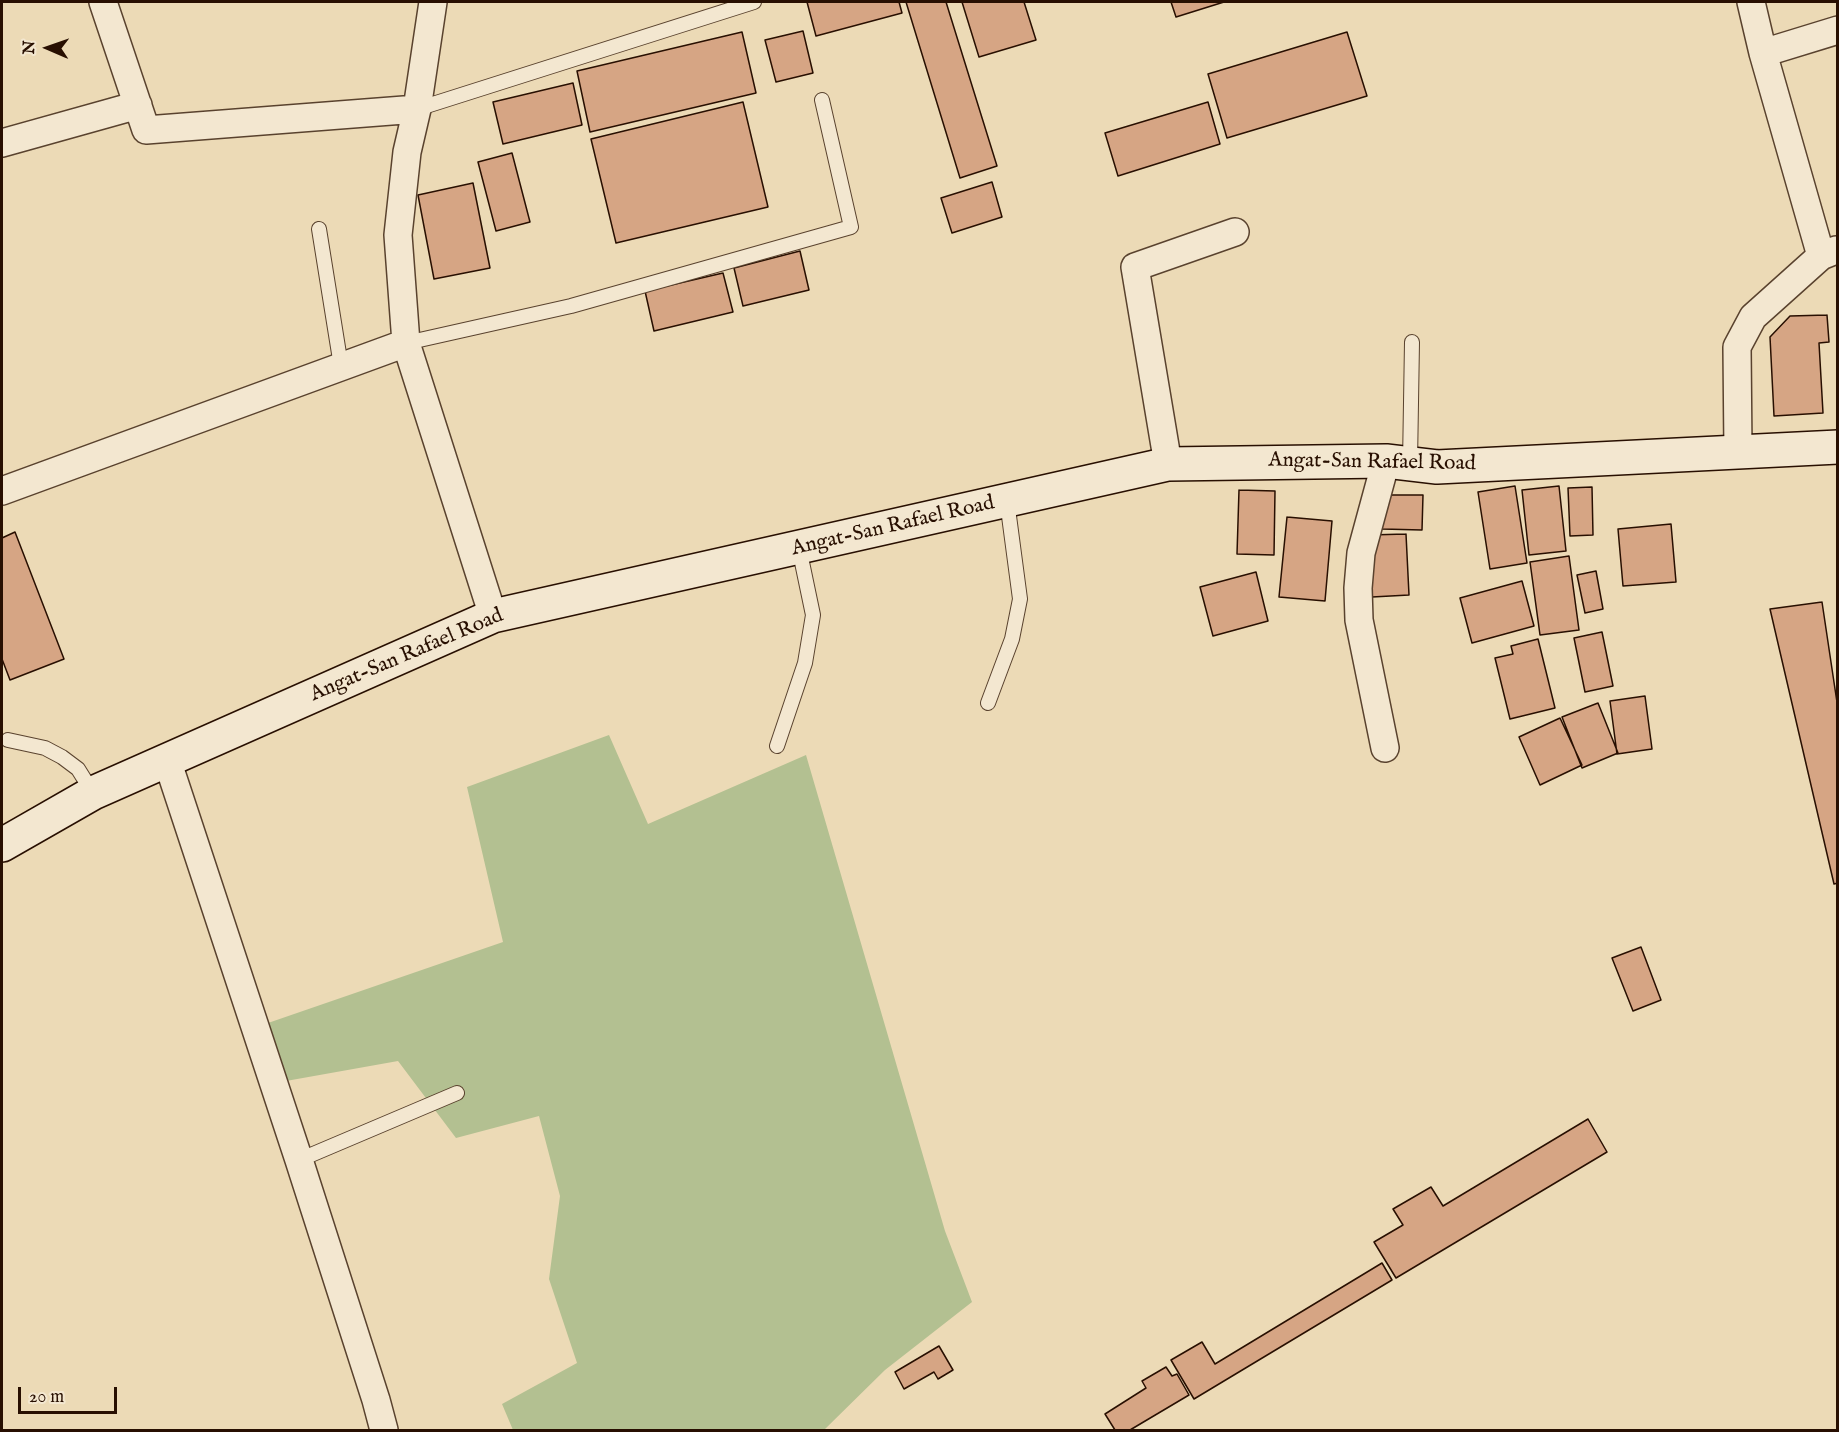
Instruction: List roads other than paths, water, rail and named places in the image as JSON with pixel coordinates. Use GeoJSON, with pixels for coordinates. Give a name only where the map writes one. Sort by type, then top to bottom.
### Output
{"type":"FeatureCollection","features":[{"type":"Feature","properties":{"kind":"main road","name":"Angat-San Rafael Road"},"geometry":{"type":"LineString","coordinates":[[2,845],[93,793],[493,616],[799,549],[1168,464],[1398,462],[1437,467],[1838,447]]}},
{"type":"Feature","properties":{"kind":"street"},"geometry":{"type":"LineString","coordinates":[[102,2],[146,130],[417,109]]}},
{"type":"Feature","properties":{"kind":"street"},"geometry":{"type":"LineString","coordinates":[[433,2],[417,109],[407,152],[398,235],[406,343],[493,616]]}},
{"type":"Feature","properties":{"kind":"street"},"geometry":{"type":"LineString","coordinates":[[1738,452],[1737,347],[1753,317],[1829,252],[1763,53],[1751,2]]}},
{"type":"Feature","properties":{"kind":"street"},"geometry":{"type":"LineString","coordinates":[[1763,53],[1838,30]]}},
{"type":"Feature","properties":{"kind":"street"},"geometry":{"type":"LineString","coordinates":[[2,143],[138,105]]}},
{"type":"Feature","properties":{"kind":"street"},"geometry":{"type":"LineString","coordinates":[[1168,464],[1135,267],[1235,232]]}},
{"type":"Feature","properties":{"kind":"street"},"geometry":{"type":"LineString","coordinates":[[2,491],[406,343]]}},
{"type":"Feature","properties":{"kind":"street"},"geometry":{"type":"LineString","coordinates":[[1384,748],[1359,620],[1358,588],[1361,553],[1398,462]]}},
{"type":"Feature","properties":{"kind":"street"},"geometry":{"type":"LineString","coordinates":[[167,760],[299,1160],[384,1431]]}},
{"type":"Feature","properties":{"kind":"lane"},"geometry":{"type":"LineString","coordinates":[[417,109],[754,2]]}},
{"type":"Feature","properties":{"kind":"lane"},"geometry":{"type":"LineString","coordinates":[[406,343],[571,306],[851,227],[822,100]]}},
{"type":"Feature","properties":{"kind":"lane"},"geometry":{"type":"LineString","coordinates":[[319,229],[341,366]]}},
{"type":"Feature","properties":{"kind":"lane"},"geometry":{"type":"LineString","coordinates":[[1398,462],[1412,342]]}},
{"type":"Feature","properties":{"kind":"lane"},"geometry":{"type":"LineString","coordinates":[[988,703],[1012,639],[1020,600],[1007,501]]}},
{"type":"Feature","properties":{"kind":"lane"},"geometry":{"type":"LineString","coordinates":[[777,746],[806,663],[813,615],[799,549]]}},
{"type":"Feature","properties":{"kind":"lane"},"geometry":{"type":"LineString","coordinates":[[8,740],[45,748],[62,757],[78,769],[93,793]]}},
{"type":"Feature","properties":{"kind":"lane"},"geometry":{"type":"LineString","coordinates":[[299,1160],[457,1093]]}}]}
